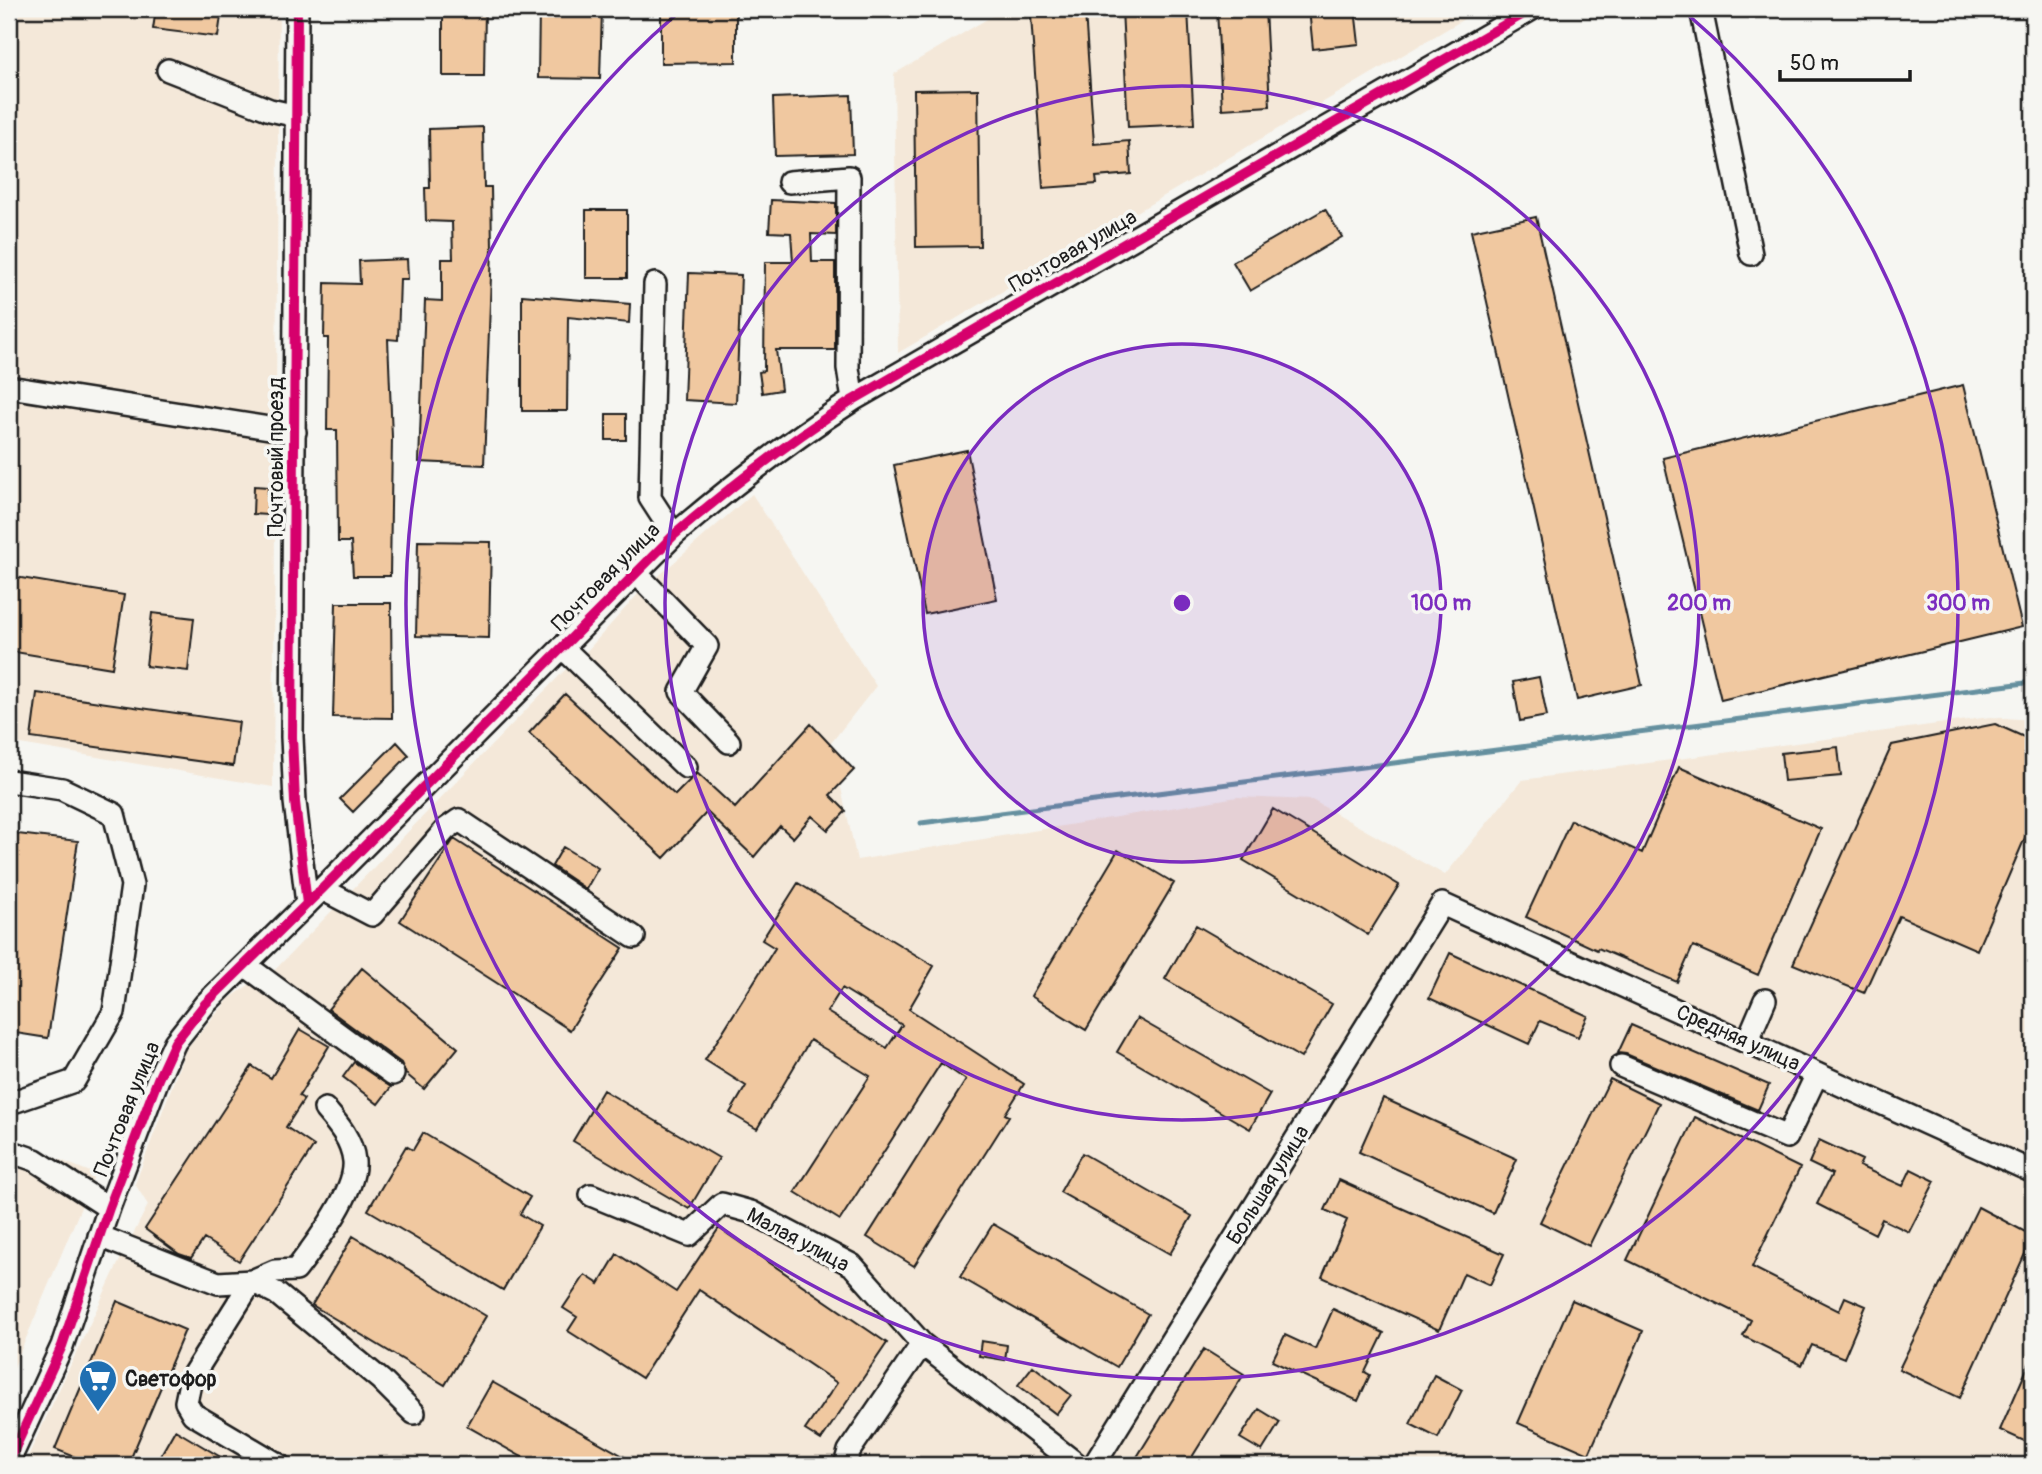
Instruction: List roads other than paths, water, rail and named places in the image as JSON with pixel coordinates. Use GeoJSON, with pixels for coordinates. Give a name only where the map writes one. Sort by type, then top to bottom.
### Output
{"type":"FeatureCollection","features":[{"type":"Feature","properties":{"kind":"street","name":"Почтовый проезд"},"geometry":{"type":"LineString","coordinates":[[297,9],[292,737],[295,803],[315,897]]}},
{"type":"Feature","properties":{"kind":"street","name":"Почтовая улица"},"geometry":{"type":"LineString","coordinates":[[9,1461],[62,1346],[109,1208],[158,1079],[175,1042],[205,1004],[674,536],[730,488],[794,439],[853,400],[1532,9]]}},
{"type":"Feature","properties":{"kind":"street"},"geometry":{"type":"LineString","coordinates":[[1701,9],[1751,254]]}},
{"type":"Feature","properties":{"kind":"street"},"geometry":{"type":"LineString","coordinates":[[168,70],[270,110],[296,116]]}},
{"type":"Feature","properties":{"kind":"street"},"geometry":{"type":"LineString","coordinates":[[789,182],[849,177],[848,369],[853,400]]}},
{"type":"Feature","properties":{"kind":"street"},"geometry":{"type":"LineString","coordinates":[[655,284],[650,498],[674,536]]}},
{"type":"Feature","properties":{"kind":"street"},"geometry":{"type":"LineString","coordinates":[[9,387],[295,432]]}},
{"type":"Feature","properties":{"kind":"street"},"geometry":{"type":"LineString","coordinates":[[636,573],[707,646],[681,692],[729,742]]}},
{"type":"Feature","properties":{"kind":"street"},"geometry":{"type":"LineString","coordinates":[[562,648],[686,767]]}},
{"type":"Feature","properties":{"kind":"street"},"geometry":{"type":"LineString","coordinates":[[9,781],[62,789],[114,814],[132,886],[114,1012],[74,1081],[16,1101],[9,1100]]}},
{"type":"Feature","properties":{"kind":"street"},"geometry":{"type":"LineString","coordinates":[[315,897],[372,915],[446,829],[459,820],[634,937]]}},
{"type":"Feature","properties":{"kind":"street","name":"Средняя улица"},"geometry":{"type":"LineString","coordinates":[[1442,904],[2033,1172]]}},
{"type":"Feature","properties":{"kind":"street","name":"Большая улица"},"geometry":{"type":"LineString","coordinates":[[1094,1465],[1442,904]]}},
{"type":"Feature","properties":{"kind":"street"},"geometry":{"type":"LineString","coordinates":[[246,965],[393,1074]]}},
{"type":"Feature","properties":{"kind":"street"},"geometry":{"type":"LineString","coordinates":[[1747,1042],[1765,1000]]}},
{"type":"Feature","properties":{"kind":"street"},"geometry":{"type":"LineString","coordinates":[[1621,1066],[1787,1137],[1817,1074]]}},
{"type":"Feature","properties":{"kind":"street"},"geometry":{"type":"LineString","coordinates":[[99,1236],[218,1283],[253,1281],[275,1271],[296,1270],[323,1234],[348,1190],[354,1162],[343,1131],[325,1109]]}},
{"type":"Feature","properties":{"kind":"street"},"geometry":{"type":"LineString","coordinates":[[9,1151],[35,1160],[109,1208]]}},
{"type":"Feature","properties":{"kind":"street","name":"Малая улица"},"geometry":{"type":"LineString","coordinates":[[591,1195],[689,1235],[722,1204],[751,1212],[852,1265],[922,1344],[1078,1465]]}},
{"type":"Feature","properties":{"kind":"street"},"geometry":{"type":"LineString","coordinates":[[253,1281],[276,1293],[381,1380],[414,1413]]}},
{"type":"Feature","properties":{"kind":"street"},"geometry":{"type":"LineString","coordinates":[[253,1281],[191,1378],[186,1402],[193,1414],[279,1465]]}},
{"type":"Feature","properties":{"kind":"street"},"geometry":{"type":"LineString","coordinates":[[845,1465],[849,1451],[922,1344]]}},
{"type":"Feature","properties":{"kind":"waterway"},"geometry":{"type":"LineString","coordinates":[[921,823],[2033,682]]}},
{"type":"Feature","properties":{"kind":"place","name":"Светофор"},"geometry":{"type":"Point","coordinates":[98,1413]}}]}
